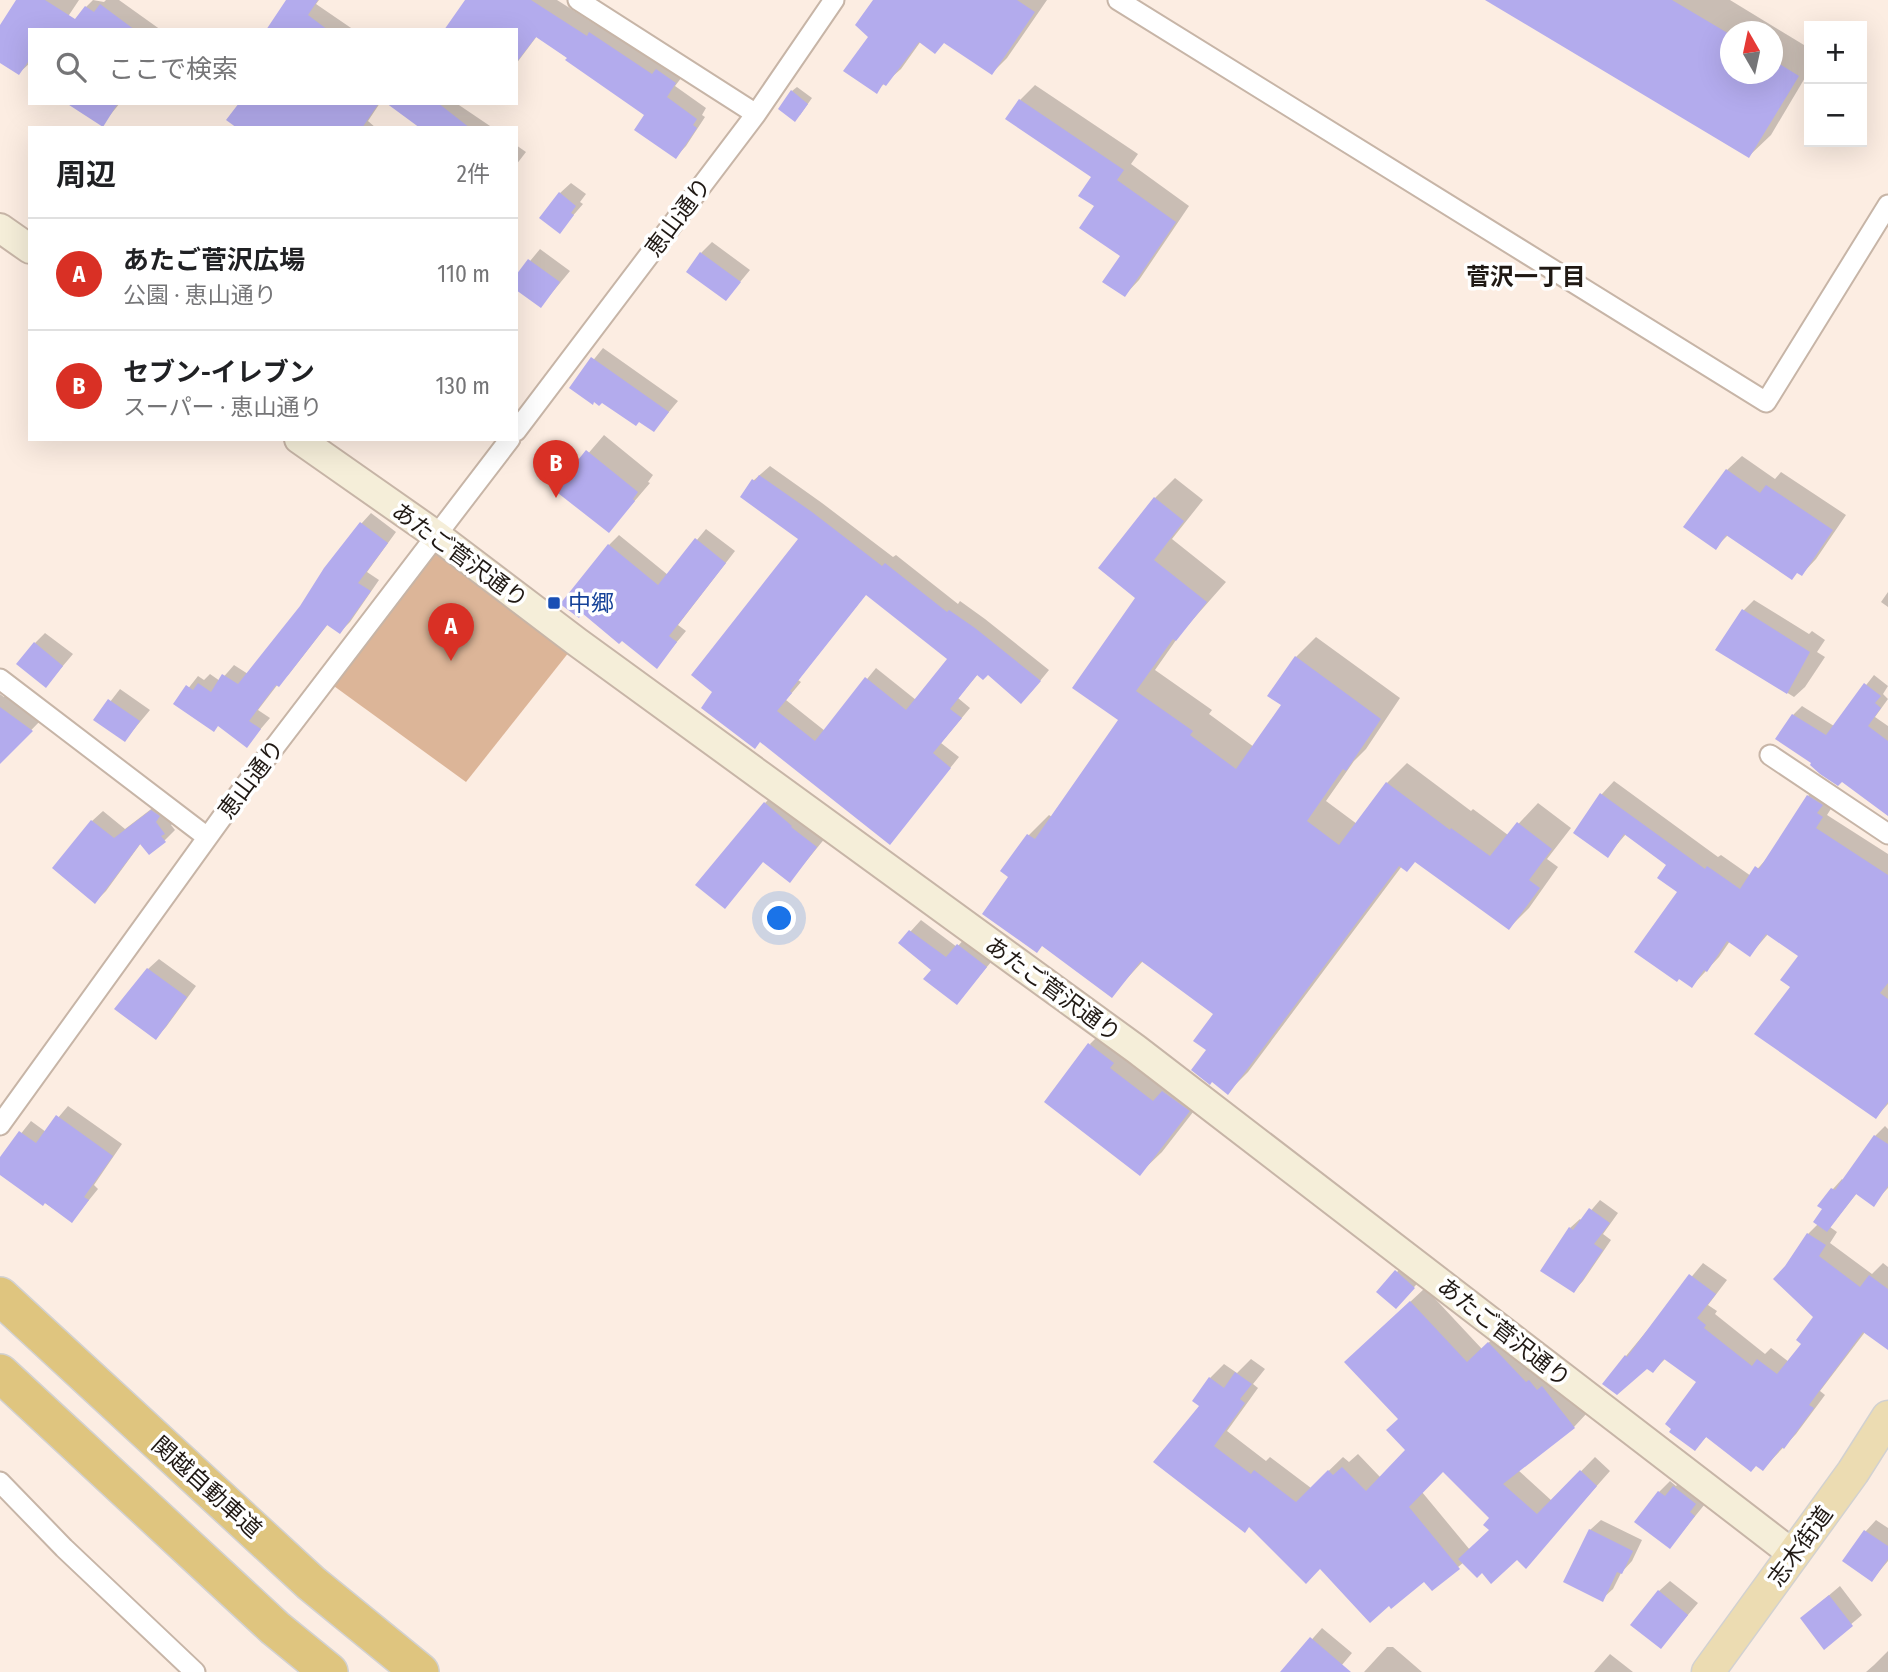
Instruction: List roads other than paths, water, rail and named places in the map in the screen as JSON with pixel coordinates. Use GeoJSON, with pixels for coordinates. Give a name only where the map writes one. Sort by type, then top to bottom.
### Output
{"type":"FeatureCollection","features":[{"type":"Feature","properties":{"kind":"highway","name":"関越自動車道"},"geometry":{"type":"LineString","coordinates":[[0,1296],[311,1583],[420,1672]]}},
{"type":"Feature","properties":{"kind":"highway"},"geometry":{"type":"LineString","coordinates":[[0,1373],[275,1628],[329,1672]]}},
{"type":"Feature","properties":{"kind":"main road","name":"志木街道"},"geometry":{"type":"LineString","coordinates":[[1708,1672],[1853,1472],[1888,1417]]}},
{"type":"Feature","properties":{"kind":"street"},"geometry":{"type":"LineString","coordinates":[[578,0],[755,114]]}},
{"type":"Feature","properties":{"kind":"street","name":"恵山通り"},"geometry":{"type":"LineString","coordinates":[[518,427],[755,114],[834,0]]}},
{"type":"Feature","properties":{"kind":"street"},"geometry":{"type":"LineString","coordinates":[[1118,0],[1766,402],[1888,205]]}},
{"type":"Feature","properties":{"kind":"street"},"geometry":{"type":"LineString","coordinates":[[0,228],[28,248]]}},
{"type":"Feature","properties":{"kind":"street","name":"あたご菅沢通り"},"geometry":{"type":"LineString","coordinates":[[302,441],[436,535],[577,642],[1136,1049],[1794,1555]]}},
{"type":"Feature","properties":{"kind":"street","name":"恵山通り"},"geometry":{"type":"LineString","coordinates":[[0,1125],[207,837],[508,441]]}},
{"type":"Feature","properties":{"kind":"street"},"geometry":{"type":"LineString","coordinates":[[0,679],[207,837]]}},
{"type":"Feature","properties":{"kind":"street"},"geometry":{"type":"LineString","coordinates":[[1770,755],[1888,834]]}},
{"type":"Feature","properties":{"kind":"street"},"geometry":{"type":"LineString","coordinates":[[0,1482],[64,1548],[195,1672]]}},
{"type":"Feature","properties":{"kind":"place","name":"セブン-イレブン"},"geometry":{"type":"Point","coordinates":[556,498]}},
{"type":"Feature","properties":{"kind":"place","name":"中郷"},"geometry":{"type":"Point","coordinates":[554,603]}},
{"type":"Feature","properties":{"kind":"place","name":"あたご菅沢広場"},"geometry":{"type":"Point","coordinates":[451,661]}},
{"type":"Feature","properties":{"kind":"district","name":"菅沢一丁目"},"geometry":{"type":"Point","coordinates":[1526,277]}}]}
